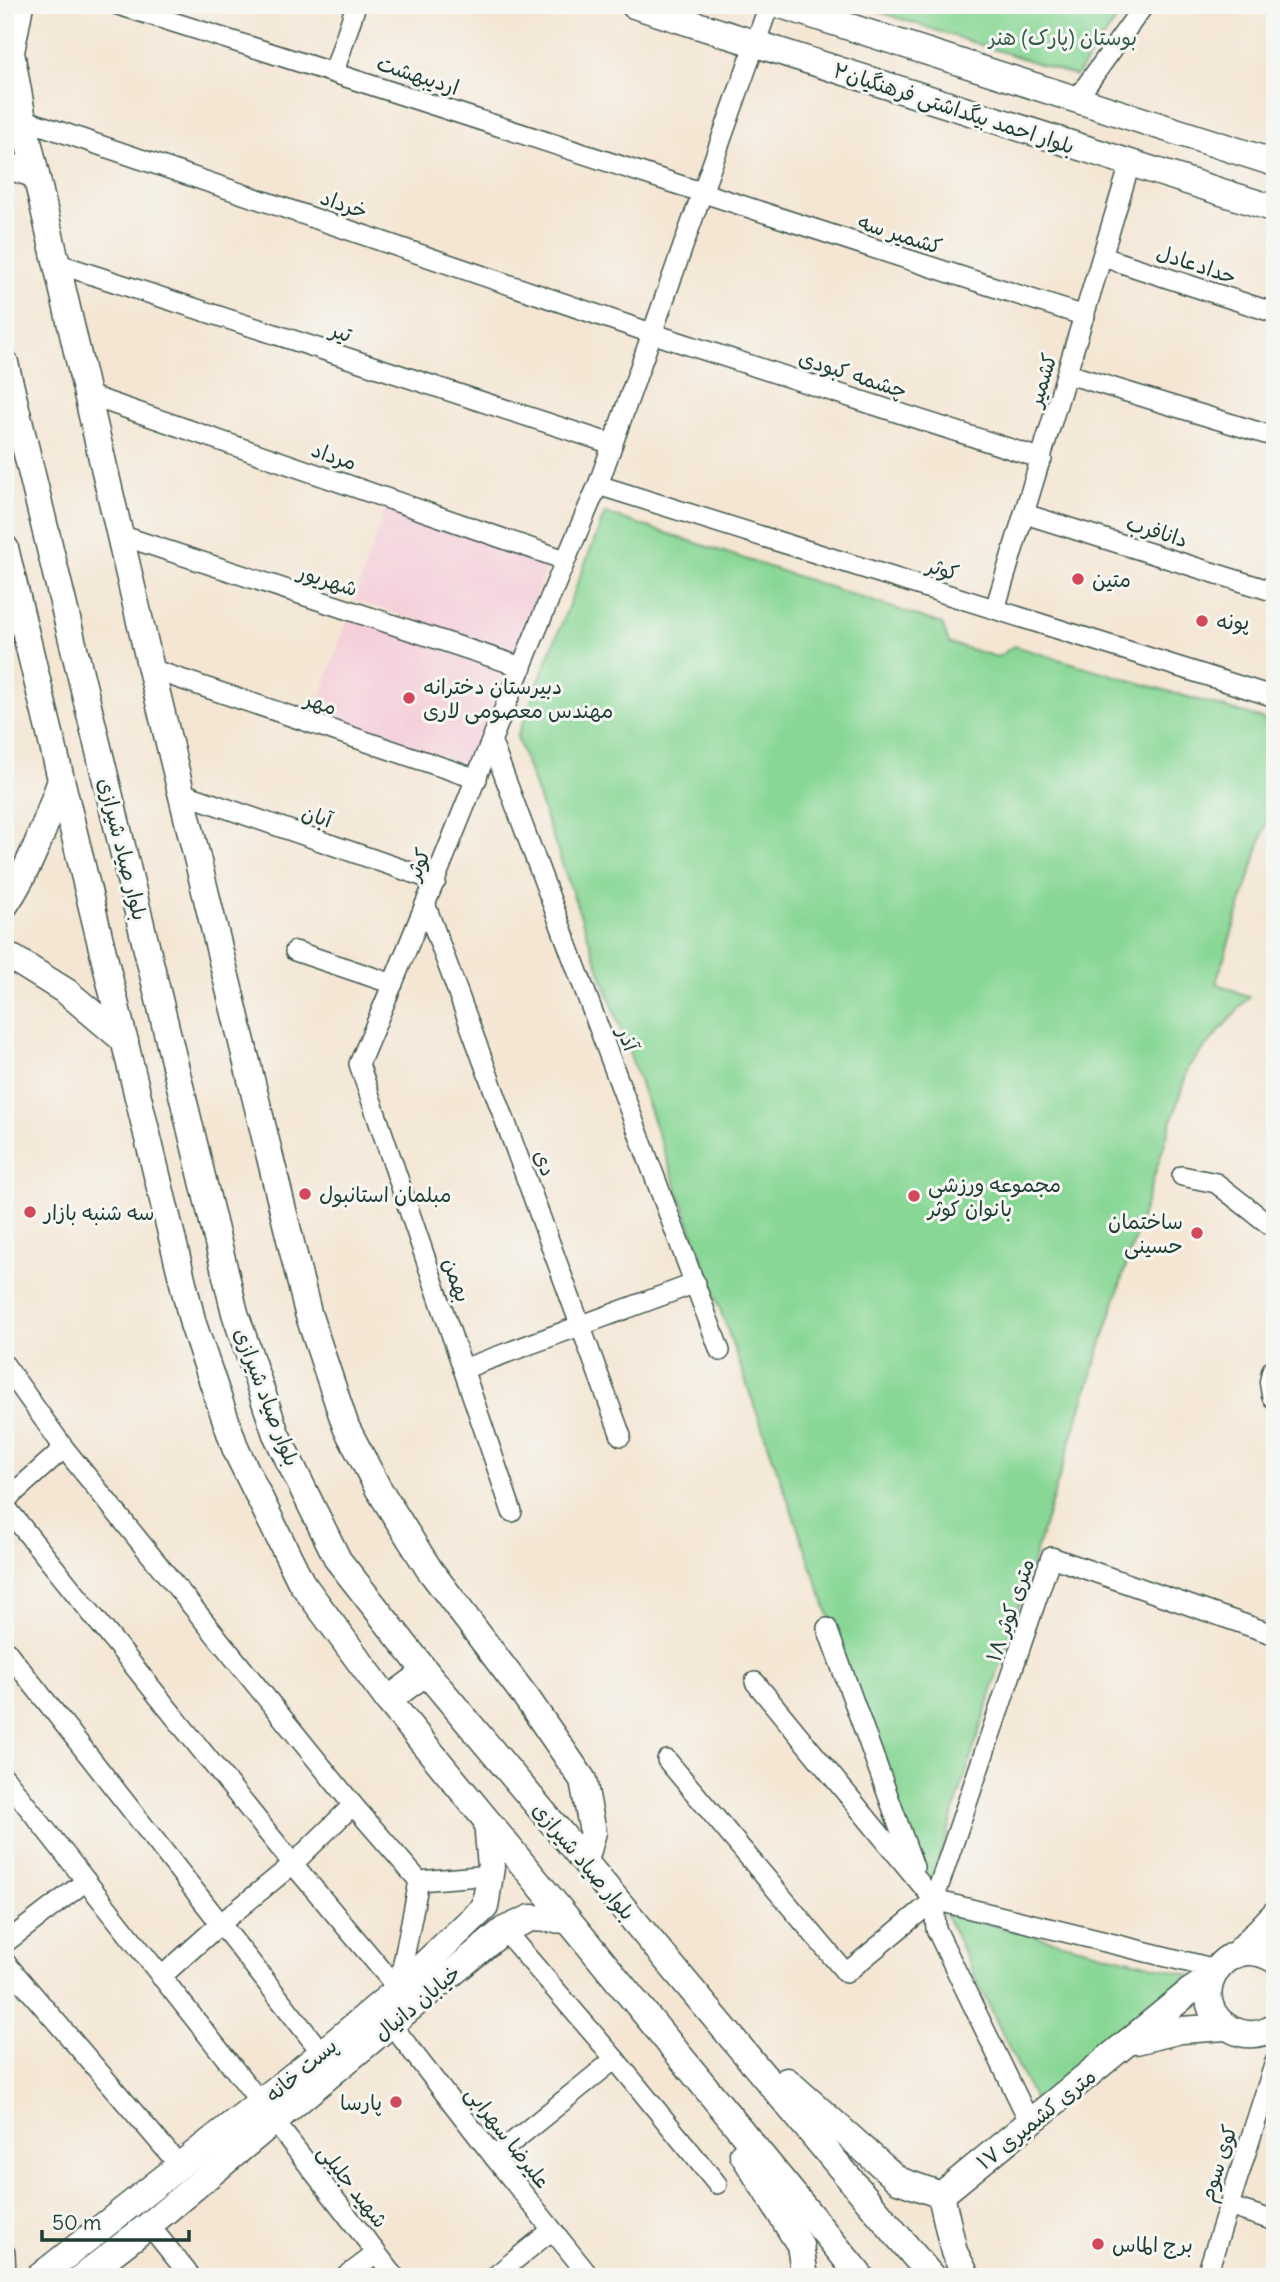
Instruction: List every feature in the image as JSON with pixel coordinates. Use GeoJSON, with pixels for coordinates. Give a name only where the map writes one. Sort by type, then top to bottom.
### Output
{"type":"FeatureCollection","features":[{"type":"Feature","properties":{"kind":"main road"},"geometry":{"type":"LineString","coordinates":[[20,5],[11,52],[23,119],[120,536],[309,1313],[346,1427],[378,1488],[429,1569],[528,1700],[583,1780],[593,1832],[585,1861]]}},
{"type":"Feature","properties":{"kind":"main road","name":"بلوار احمد بیگداشتی فرهنگیان۲"},"geometry":{"type":"LineString","coordinates":[[634,5],[1275,209]]}},
{"type":"Feature","properties":{"kind":"main road"},"geometry":{"type":"LineString","coordinates":[[781,5],[1275,163]]}},
{"type":"Feature","properties":{"kind":"main road"},"geometry":{"type":"LineString","coordinates":[[5,164],[36,175]]}},
{"type":"Feature","properties":{"kind":"main road","name":"بلوار صیاد شیرازی"},"geometry":{"type":"LineString","coordinates":[[5,363],[235,1313],[276,1434],[338,1560],[426,1672],[932,2277]]}},
{"type":"Feature","properties":{"kind":"main road","name":"بلوار صیاد شیرازی"},"geometry":{"type":"LineString","coordinates":[[5,548],[193,1324],[236,1450],[301,1582],[388,1700],[861,2277]]}},
{"type":"Feature","properties":{"kind":"main road"},"geometry":{"type":"LineString","coordinates":[[5,905],[16,890],[40,842],[61,780]]}},
{"type":"Feature","properties":{"kind":"main road"},"geometry":{"type":"LineString","coordinates":[[5,958],[14,959],[67,992],[125,1041]]}},
{"type":"Feature","properties":{"kind":"main road"},"geometry":{"type":"LineString","coordinates":[[1275,1372],[1275,1395]]}},
{"type":"Feature","properties":{"kind":"main road"},"geometry":{"type":"LineString","coordinates":[[388,1700],[426,1672]]}},
{"type":"Feature","properties":{"kind":"main road"},"geometry":{"type":"LineString","coordinates":[[487,1821],[491,1875],[485,1908],[504,1930]]}},
{"type":"Feature","properties":{"kind":"main road","name":"پست خانه"},"geometry":{"type":"LineString","coordinates":[[39,2277],[180,2166],[268,2112],[322,2053],[398,1989],[485,1908]]}},
{"type":"Feature","properties":{"kind":"main road","name":"۱۷ متری کشمیری"},"geometry":{"type":"LineString","coordinates":[[941,2195],[1222,1966],[1275,1914]]}},
{"type":"Feature","properties":{"kind":"main road","name":"خیابان دانیال"},"geometry":{"type":"LineString","coordinates":[[82,2277],[149,2225],[268,2112],[391,2024],[504,1930],[531,1918],[568,1920]]}},
{"type":"Feature","properties":{"kind":"main road"},"geometry":{"type":"LineString","coordinates":[[1267,2035],[1239,2033],[1226,2027],[1216,2017],[1210,2004],[1209,1990],[1222,1966],[1252,1951],[1275,1959]]}},
{"type":"Feature","properties":{"kind":"main road"},"geometry":{"type":"LineString","coordinates":[[718,2020],[898,2180],[941,2195],[954,2252],[967,2277]]}},
{"type":"Feature","properties":{"kind":"main road"},"geometry":{"type":"LineString","coordinates":[[1130,2042],[1181,2030],[1226,2027]]}},
{"type":"Feature","properties":{"kind":"main road"},"geometry":{"type":"LineString","coordinates":[[684,2061],[800,2245],[805,2277]]}},
{"type":"Feature","properties":{"kind":"street","name":"اردیبهشت"},"geometry":{"type":"LineString","coordinates":[[118,5],[334,72],[702,194]]}},
{"type":"Feature","properties":{"kind":"street"},"geometry":{"type":"LineString","coordinates":[[334,72],[356,5]]}},
{"type":"Feature","properties":{"kind":"street","name":"کوثر"},"geometry":{"type":"LineString","coordinates":[[359,1064],[597,485],[769,5]]}},
{"type":"Feature","properties":{"kind":"street"},"geometry":{"type":"LineString","coordinates":[[1076,100],[1144,5]]}},
{"type":"Feature","properties":{"kind":"street","name":"خرداد"},"geometry":{"type":"LineString","coordinates":[[23,119],[651,333]]}},
{"type":"Feature","properties":{"kind":"street","name":"کشمیر"},"geometry":{"type":"LineString","coordinates":[[995,609],[1130,164]]}},
{"type":"Feature","properties":{"kind":"street","name":"کشمیر سه"},"geometry":{"type":"LineString","coordinates":[[702,194],[1085,317]]}},
{"type":"Feature","properties":{"kind":"street","name":"حدادعادل"},"geometry":{"type":"LineString","coordinates":[[1103,257],[1275,313]]}},
{"type":"Feature","properties":{"kind":"street","name":"تیر"},"geometry":{"type":"LineString","coordinates":[[56,263],[612,444]]}},
{"type":"Feature","properties":{"kind":"street","name":"چشمه کبودی"},"geometry":{"type":"LineString","coordinates":[[651,333],[1042,459]]}},
{"type":"Feature","properties":{"kind":"street"},"geometry":{"type":"LineString","coordinates":[[1068,374],[1275,437]]}},
{"type":"Feature","properties":{"kind":"street","name":"مرداد"},"geometry":{"type":"LineString","coordinates":[[88,395],[565,560]]}},
{"type":"Feature","properties":{"kind":"street","name":"کوثر"},"geometry":{"type":"LineString","coordinates":[[597,485],[1275,696]]}},
{"type":"Feature","properties":{"kind":"street","name":"دانافرب"},"geometry":{"type":"LineString","coordinates":[[1025,514],[1275,592]]}},
{"type":"Feature","properties":{"kind":"street","name":"شهریور"},"geometry":{"type":"LineString","coordinates":[[120,536],[522,667]]}},
{"type":"Feature","properties":{"kind":"street","name":"مهر"},"geometry":{"type":"LineString","coordinates":[[152,669],[477,779]]}},
{"type":"Feature","properties":{"kind":"street","name":"آذر"},"geometry":{"type":"LineString","coordinates":[[492,743],[720,1352]]}},
{"type":"Feature","properties":{"kind":"street","name":"آبان"},"geometry":{"type":"LineString","coordinates":[[183,793],[436,881]]}},
{"type":"Feature","properties":{"kind":"street","name":"دی"},"geometry":{"type":"LineString","coordinates":[[426,906],[621,1436]]}},
{"type":"Feature","properties":{"kind":"street"},"geometry":{"type":"LineString","coordinates":[[295,951],[393,984]]}},
{"type":"Feature","properties":{"kind":"street","name":"بهمن"},"geometry":{"type":"LineString","coordinates":[[359,1064],[512,1512]]}},
{"type":"Feature","properties":{"kind":"street"},"geometry":{"type":"LineString","coordinates":[[1182,1176],[1216,1183],[1275,1229]]}},
{"type":"Feature","properties":{"kind":"street"},"geometry":{"type":"LineString","coordinates":[[463,1369],[696,1283]]}},
{"type":"Feature","properties":{"kind":"street"},"geometry":{"type":"LineString","coordinates":[[5,1365],[64,1448],[353,1805],[419,1881]]}},
{"type":"Feature","properties":{"kind":"street"},"geometry":{"type":"LineString","coordinates":[[64,1448],[5,1504],[293,1864],[398,1989]]}},
{"type":"Feature","properties":{"kind":"street","name":"۱۸ متری کوثر"},"geometry":{"type":"LineString","coordinates":[[934,1900],[1051,1557],[1275,1635]]}},
{"type":"Feature","properties":{"kind":"street"},"geometry":{"type":"LineString","coordinates":[[827,1628],[919,1881]]}},
{"type":"Feature","properties":{"kind":"street"},"geometry":{"type":"LineString","coordinates":[[5,1649],[322,2053]]}},
{"type":"Feature","properties":{"kind":"street"},"geometry":{"type":"LineString","coordinates":[[755,1682],[934,1900],[936,1929],[1030,2123]]}},
{"type":"Feature","properties":{"kind":"street"},"geometry":{"type":"LineString","coordinates":[[667,1760],[846,1973],[934,1900]]}},
{"type":"Feature","properties":{"kind":"street","name":"شهید جلیلی"},"geometry":{"type":"LineString","coordinates":[[5,1778],[395,2277]]}},
{"type":"Feature","properties":{"kind":"street"},"geometry":{"type":"LineString","coordinates":[[161,1977],[293,1864],[353,1805]]}},
{"type":"Feature","properties":{"kind":"street"},"geometry":{"type":"LineString","coordinates":[[419,1881],[491,1875]]}},
{"type":"Feature","properties":{"kind":"street"},"geometry":{"type":"LineString","coordinates":[[5,1942],[86,1881]]}},
{"type":"Feature","properties":{"kind":"street"},"geometry":{"type":"LineString","coordinates":[[398,1989],[419,1881]]}},
{"type":"Feature","properties":{"kind":"street"},"geometry":{"type":"LineString","coordinates":[[934,1900],[1222,1966]]}},
{"type":"Feature","properties":{"kind":"street"},"geometry":{"type":"LineString","coordinates":[[504,1930],[615,2059],[717,2184]]}},
{"type":"Feature","properties":{"kind":"street"},"geometry":{"type":"LineString","coordinates":[[5,1962],[180,2166]]}},
{"type":"Feature","properties":{"kind":"street","name":"علیرضا سهرابی"},"geometry":{"type":"LineString","coordinates":[[391,2024],[590,2277]]}},
{"type":"Feature","properties":{"kind":"street"},"geometry":{"type":"LineString","coordinates":[[494,2157],[615,2059]]}},
{"type":"Feature","properties":{"kind":"street","name":"کوی سوم"},"geometry":{"type":"LineString","coordinates":[[1206,2277],[1275,2062]]}},
{"type":"Feature","properties":{"kind":"street"},"geometry":{"type":"LineString","coordinates":[[1228,2206],[1275,2221]]}},
{"type":"Feature","properties":{"kind":"street"},"geometry":{"type":"LineString","coordinates":[[149,2225],[191,2277]]}},
{"type":"Feature","properties":{"kind":"street"},"geometry":{"type":"LineString","coordinates":[[494,2277],[552,2230]]}},
{"type":"Feature","properties":{"kind":"street"},"geometry":{"type":"LineString","coordinates":[[5,2253],[6,2277]]}},
{"type":"Feature","properties":{"kind":"street"},"geometry":{"type":"LineString","coordinates":[[345,2277],[376,2254]]}},
{"type":"Feature","properties":{"kind":"shaded area"},"geometry":{"type":"Polygon","coordinates":[[[387,503],[540,557],[545,570],[515,653],[354,600],[387,503]]]}},
{"type":"Feature","properties":{"kind":"shaded area","name":"دبیرستان دخترانه مهندس معصومی لاری"},"geometry":{"type":"Polygon","coordinates":[[[348,618],[499,669],[504,681],[473,767],[315,714],[348,618]]]}},
{"type":"Feature","properties":{"kind":"green space","name":"بوستان (پارک) هنر"},"geometry":{"type":"Polygon","coordinates":[[[858,5],[1127,5],[1076,76],[858,5]]]}},
{"type":"Feature","properties":{"kind":"green space","name":"مجموعه ورزشی بانوان کوثر"},"geometry":{"type":"Polygon","coordinates":[[[605,513],[942,624],[949,643],[997,657],[1014,646],[1263,719],[1275,733],[1275,796],[1216,983],[1249,997],[1189,1066],[932,1881],[916,1861],[517,737],[605,513]]]}},
{"type":"Feature","properties":{"kind":"green space"},"geometry":{"type":"Polygon","coordinates":[[[945,1913],[1190,1975],[1035,2102],[945,1913]]]}},
{"type":"Feature","properties":{"kind":"place","name":"متین"},"geometry":{"type":"Point","coordinates":[1078,579]}},
{"type":"Feature","properties":{"kind":"place","name":"پونه"},"geometry":{"type":"Point","coordinates":[1202,621]}},
{"type":"Feature","properties":{"kind":"place","name":"دبیرستان دخترانه مهندس معصومی لاری"},"geometry":{"type":"Point","coordinates":[409,698]}},
{"type":"Feature","properties":{"kind":"place","name":"مبلمان استانبول"},"geometry":{"type":"Point","coordinates":[305,1194]}},
{"type":"Feature","properties":{"kind":"place","name":"مجموعه ورزشی بانوان کوثر"},"geometry":{"type":"Point","coordinates":[914,1196]}},
{"type":"Feature","properties":{"kind":"place","name":"سه شنبه بازار"},"geometry":{"type":"Point","coordinates":[30,1212]}},
{"type":"Feature","properties":{"kind":"place","name":"ساختمان حسینی"},"geometry":{"type":"Point","coordinates":[1197,1233]}},
{"type":"Feature","properties":{"kind":"place","name":"پارسا"},"geometry":{"type":"Point","coordinates":[396,2102]}},
{"type":"Feature","properties":{"kind":"place","name":"برج الماس"},"geometry":{"type":"Point","coordinates":[1098,2244]}}]}
